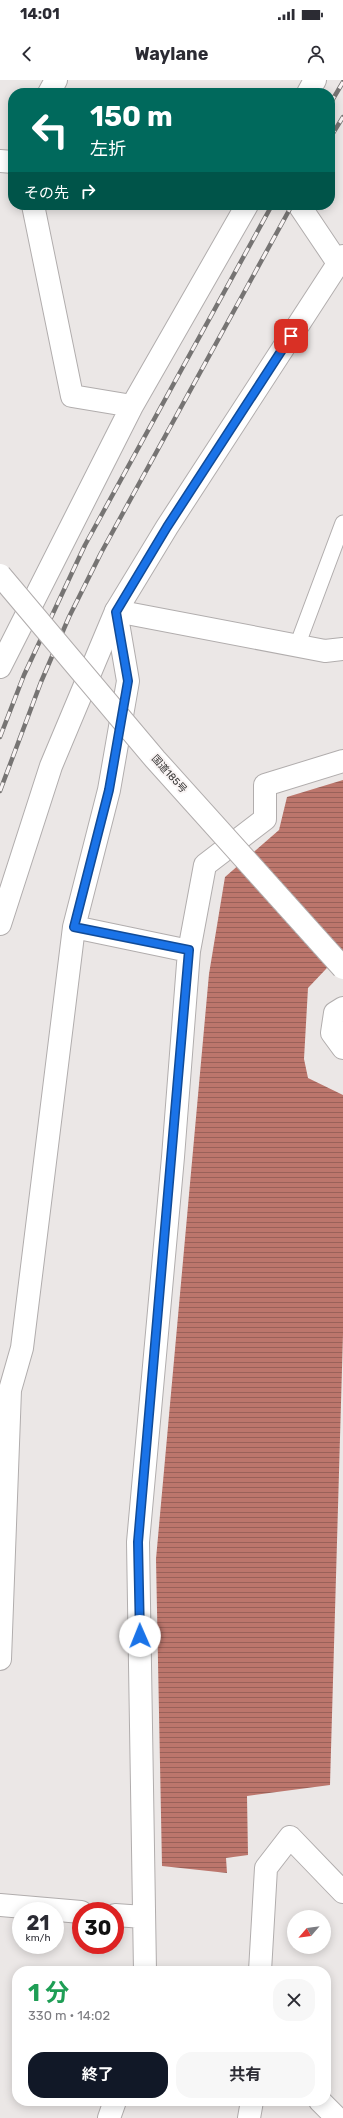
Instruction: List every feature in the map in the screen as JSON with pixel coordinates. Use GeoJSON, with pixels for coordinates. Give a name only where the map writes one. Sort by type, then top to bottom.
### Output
{"type":"FeatureCollection","features":[{"type":"Feature","properties":{"kind":"main road"},"geometry":{"type":"LineString","coordinates":[[34,210],[72,396],[132,406]]}},
{"type":"Feature","properties":{"kind":"main road"},"geometry":{"type":"LineString","coordinates":[[0,667],[132,406],[244,210]]}},
{"type":"Feature","properties":{"kind":"main road"},"geometry":{"type":"LineString","coordinates":[[0,924],[51,766],[116,612],[171,520],[341,259],[303,210]]}},
{"type":"Feature","properties":{"kind":"main road","name":"国道185号"},"geometry":{"type":"LineString","coordinates":[[0,575],[155,759],[343,968]]}},
{"type":"Feature","properties":{"kind":"main road"},"geometry":{"type":"LineString","coordinates":[[116,612],[325,651],[343,649]]}},
{"type":"Feature","properties":{"kind":"main road"},"geometry":{"type":"LineString","coordinates":[[0,1659],[10,1390],[22,1348],[74,927],[109,790],[128,681],[116,612]]}},
{"type":"Feature","properties":{"kind":"main road"},"geometry":{"type":"LineString","coordinates":[[145,1966],[138,1542],[189,950],[206,865],[265,819],[265,784],[343,761]]}},
{"type":"Feature","properties":{"kind":"main road"},"geometry":{"type":"LineString","coordinates":[[74,927],[189,950]]}},
{"type":"Feature","properties":{"kind":"main road"},"geometry":{"type":"LineString","coordinates":[[343,1008],[335,1013],[332,1033],[343,1048]]}},
{"type":"Feature","properties":{"kind":"main road"},"geometry":{"type":"LineString","coordinates":[[260,1966],[266,1868],[290,1837],[343,1892]]}},
{"type":"Feature","properties":{"kind":"main road"},"geometry":{"type":"LineString","coordinates":[[0,1905],[72,1911]]}},
{"type":"Feature","properties":{"kind":"main road"},"geometry":{"type":"LineString","coordinates":[[124,1916],[144,1917]]}},
{"type":"Feature","properties":{"kind":"main road"},"geometry":{"type":"LineString","coordinates":[[109,2118],[113,2106]]}},
{"type":"Feature","properties":{"kind":"main road"},"geometry":{"type":"LineString","coordinates":[[249,2118],[251,2106]]}},
{"type":"Feature","properties":{"kind":"main road"},"geometry":{"type":"LineString","coordinates":[[325,2106],[337,2118]]}},
{"type":"Feature","properties":{"kind":"lane"},"geometry":{"type":"LineString","coordinates":[[297,646],[343,523]]}},
{"type":"Feature","properties":{"kind":"shaded area"},"geometry":{"type":"Polygon","coordinates":[[[343,780],[343,951],[308,988],[304,1059],[308,1078],[343,1095],[343,1334],[330,1785],[247,1796],[248,1855],[226,1858],[227,1873],[162,1866],[156,1559],[209,974],[225,877],[279,830],[287,797],[343,780]]]}},
{"type":"Feature","properties":{"kind":"railway"},"geometry":{"type":"LineString","coordinates":[[335,96],[343,82]]}},
{"type":"Feature","properties":{"kind":"railway"},"geometry":{"type":"LineString","coordinates":[[335,130],[343,117]]}},
{"type":"Feature","properties":{"kind":"railway"},"geometry":{"type":"LineString","coordinates":[[0,737],[24,675],[85,545],[269,210]]}},
{"type":"Feature","properties":{"kind":"railway"},"geometry":{"type":"LineString","coordinates":[[0,791],[41,682],[69,617],[101,553],[289,210]]}},
{"type":"Feature","properties":{"kind":"route"},"geometry":{"type":"LineString","coordinates":[[140,1636],[138,1542],[173,1157],[189,950],[74,927],[109,790],[128,681],[116,612],[167,527],[291,336]]}}]}
